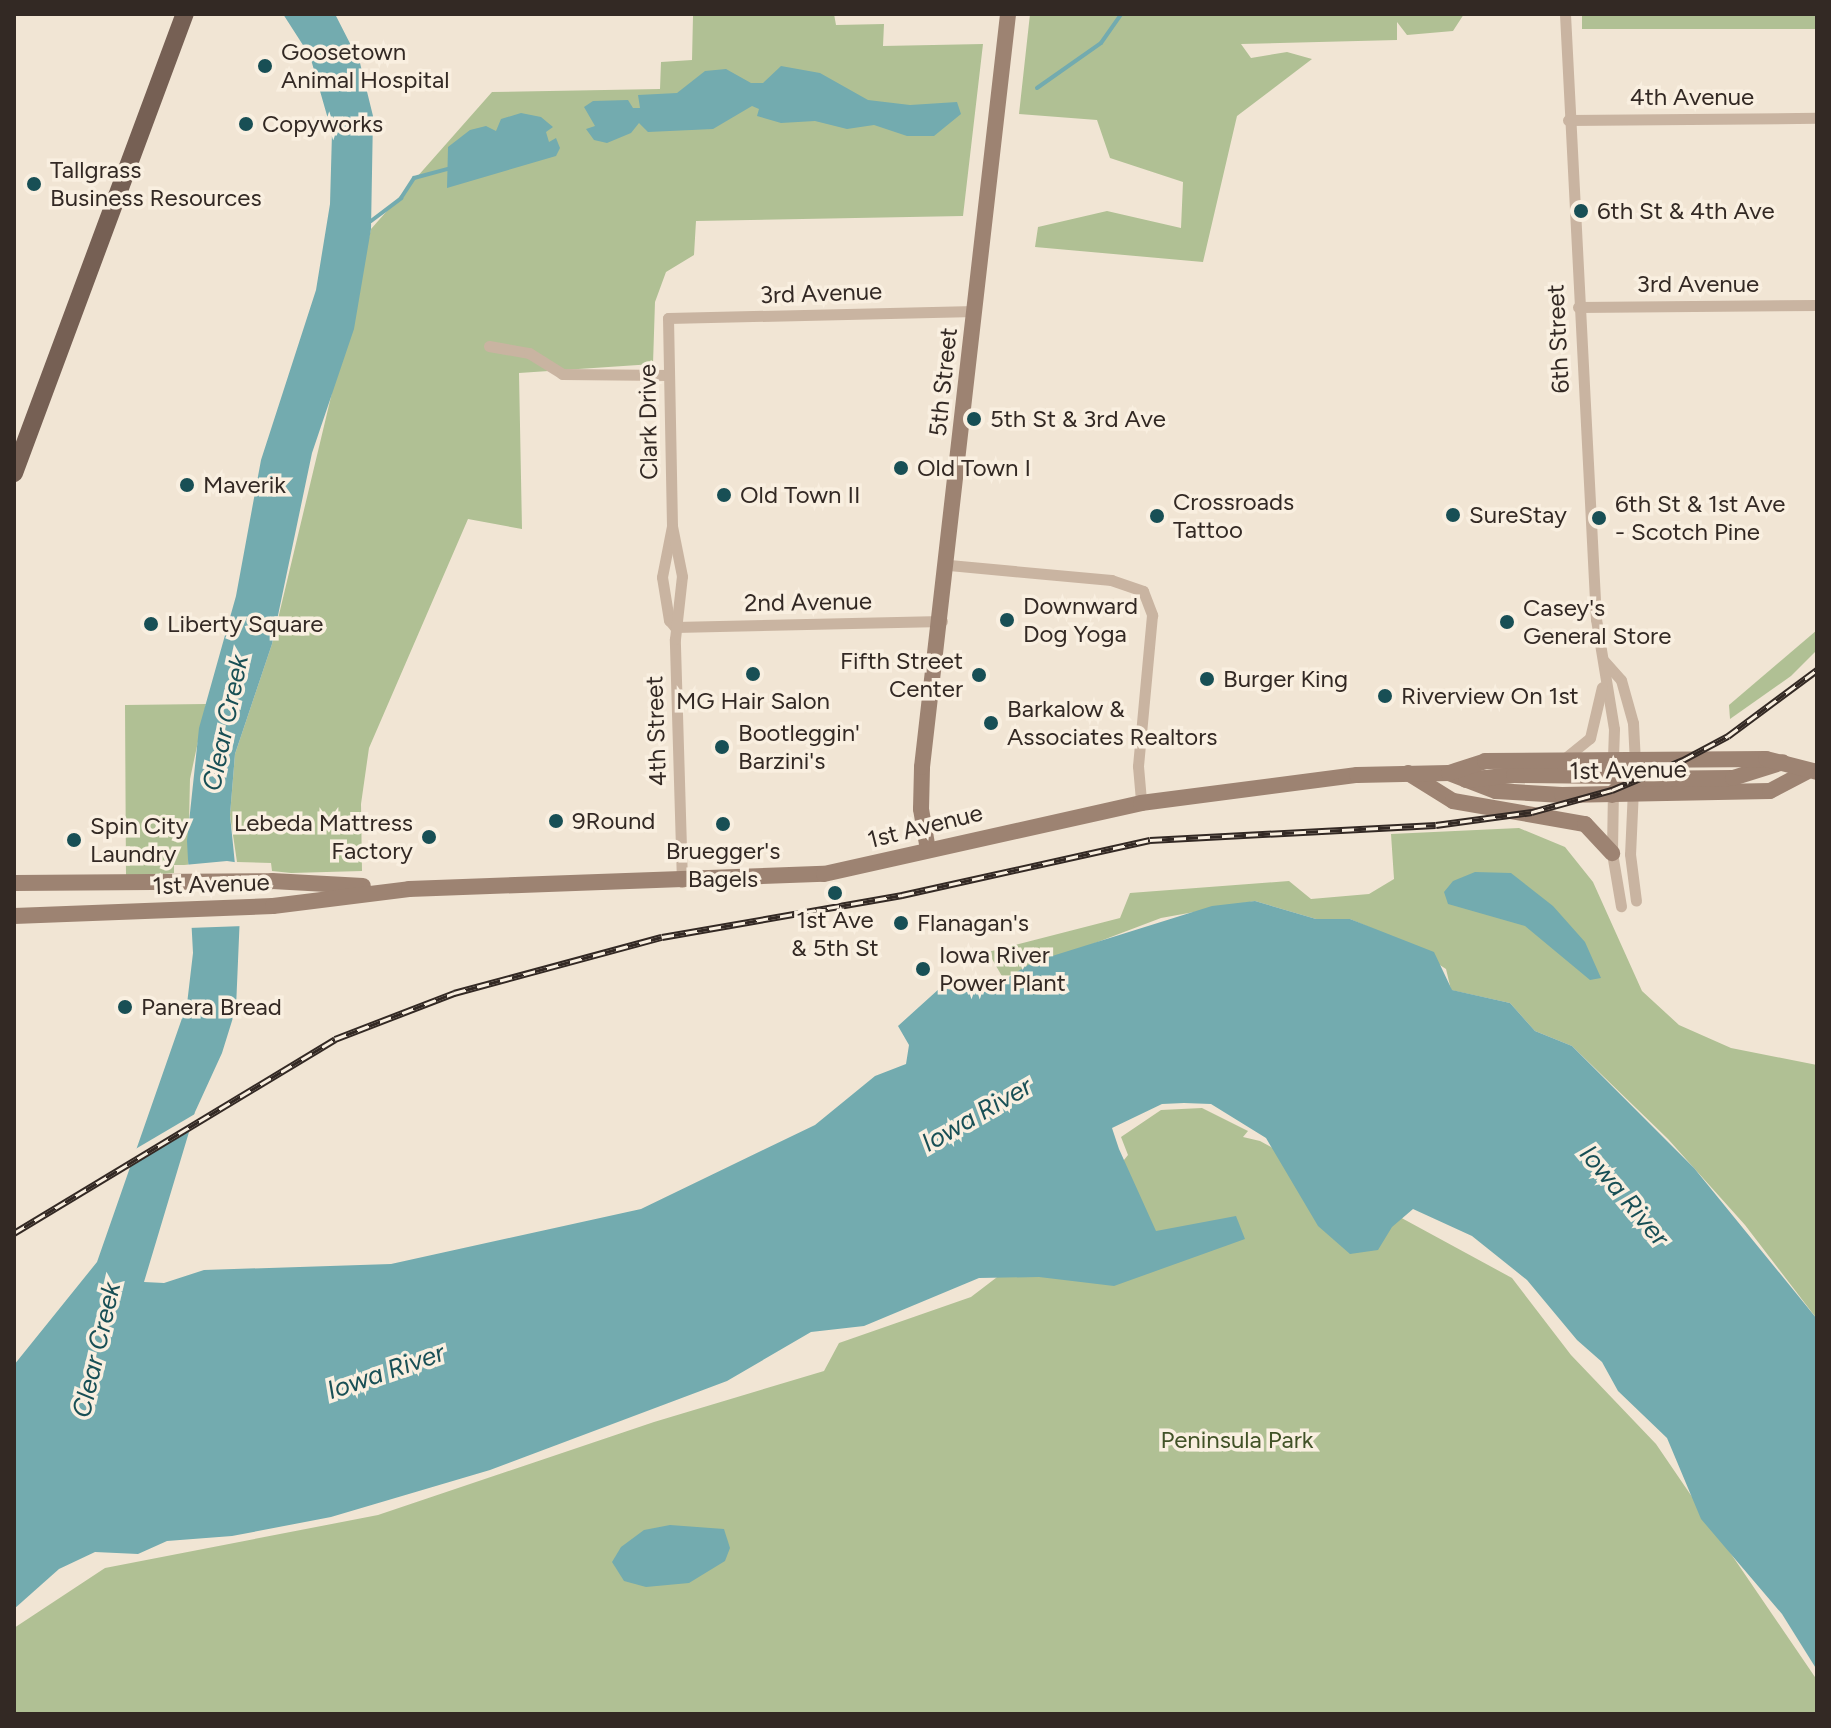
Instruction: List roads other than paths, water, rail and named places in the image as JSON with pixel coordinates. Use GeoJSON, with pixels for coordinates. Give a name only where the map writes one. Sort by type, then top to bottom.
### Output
{"type":"FeatureCollection","features":[{"type":"Feature","properties":{"kind":"main road"},"geometry":{"type":"LineString","coordinates":[[14,473],[185,14]]}},
{"type":"Feature","properties":{"kind":"main road","name":"5th Street"},"geometry":{"type":"LineString","coordinates":[[928,850],[921,785],[949,565],[1008,14]]}},
{"type":"Feature","properties":{"kind":"main road"},"geometry":{"type":"LineString","coordinates":[[1457,777],[1613,768],[1628,772],[1635,760]]}},
{"type":"Feature","properties":{"kind":"main road","name":"1st Avenue"},"geometry":{"type":"LineString","coordinates":[[1635,760],[1785,762],[1811,772]]}},
{"type":"Feature","properties":{"kind":"main road","name":"1st Avenue"},"geometry":{"type":"LineString","coordinates":[[1457,777],[1485,761],[1560,761],[1613,768]]}},
{"type":"Feature","properties":{"kind":"main road"},"geometry":{"type":"LineString","coordinates":[[1612,795],[1620,783],[1633,787],[1733,778],[1785,762]]}},
{"type":"Feature","properties":{"kind":"main road","name":"1st Avenue"},"geometry":{"type":"LineString","coordinates":[[1633,787],[1770,791],[1811,772]]}},
{"type":"Feature","properties":{"kind":"main road"},"geometry":{"type":"LineString","coordinates":[[1408,773],[1453,801],[1585,824],[1612,853]]}},
{"type":"Feature","properties":{"kind":"main road","name":"1st Avenue"},"geometry":{"type":"LineString","coordinates":[[14,883],[272,881],[409,889],[682,882],[824,874],[1141,803],[1357,775],[1408,773],[1457,777],[1533,795],[1612,795]]}},
{"type":"Feature","properties":{"kind":"main road","name":"1st Avenue"},"geometry":{"type":"LineString","coordinates":[[14,916],[273,906],[409,889]]}},
{"type":"Feature","properties":{"kind":"street","name":"6th Street"},"geometry":{"type":"LineString","coordinates":[[1565,14],[1568,120],[1596,619],[1604,661],[1603,682],[1614,729],[1612,853],[1621,906]]}},
{"type":"Feature","properties":{"kind":"street","name":"4th Avenue"},"geometry":{"type":"LineString","coordinates":[[1568,120],[1817,118]]}},
{"type":"Feature","properties":{"kind":"street","name":"3rd Avenue"},"geometry":{"type":"LineString","coordinates":[[1578,307],[1817,305]]}},
{"type":"Feature","properties":{"kind":"street","name":"3rd Avenue"},"geometry":{"type":"LineString","coordinates":[[668,318],[975,311]]}},
{"type":"Feature","properties":{"kind":"street","name":"Clark Drive"},"geometry":{"type":"LineString","coordinates":[[668,318],[672,526],[682,576],[682,609],[675,627],[669,620],[662,577],[672,526]]}},
{"type":"Feature","properties":{"kind":"street"},"geometry":{"type":"LineString","coordinates":[[489,346],[529,353],[562,374],[669,375]]}},
{"type":"Feature","properties":{"kind":"street"},"geometry":{"type":"LineString","coordinates":[[949,565],[1128,582],[1147,597],[1152,615],[1138,766],[1141,803]]}},
{"type":"Feature","properties":{"kind":"street","name":"2nd Avenue"},"geometry":{"type":"LineString","coordinates":[[675,627],[942,621]]}},
{"type":"Feature","properties":{"kind":"street","name":"4th Street"},"geometry":{"type":"LineString","coordinates":[[675,627],[682,882]]}},
{"type":"Feature","properties":{"kind":"street","name":"6th Street"},"geometry":{"type":"LineString","coordinates":[[1604,661],[1621,680],[1633,723],[1635,760],[1630,854],[1636,901]]}},
{"type":"Feature","properties":{"kind":"street"},"geometry":{"type":"LineString","coordinates":[[1560,761],[1590,738],[1603,682]]}},
{"type":"Feature","properties":{"kind":"water"},"geometry":{"type":"Polygon","coordinates":[[[283,14],[335,14],[360,63],[373,116],[371,229],[354,329],[312,453],[272,644],[235,754],[230,815],[240,914],[236,1008],[222,1053],[195,1112],[144,1282],[164,1283],[204,1270],[391,1264],[641,1209],[815,1125],[875,1076],[906,1064],[909,1045],[898,1026],[940,988],[981,994],[1033,962],[1212,906],[1255,901],[1316,919],[1350,919],[1434,952],[1452,990],[1510,1003],[1535,1031],[1572,1046],[1694,1168],[1817,1319],[1817,1670],[1782,1614],[1701,1519],[1667,1438],[1618,1391],[1602,1362],[1577,1340],[1527,1280],[1472,1236],[1413,1209],[1392,1227],[1378,1250],[1350,1254],[1318,1226],[1266,1138],[1211,1104],[1184,1103],[1162,1104],[1112,1128],[1119,1149],[1156,1231],[1236,1216],[1245,1239],[1114,1286],[1039,1277],[979,1278],[864,1326],[811,1332],[727,1381],[490,1470],[331,1517],[232,1536],[167,1541],[138,1554],[95,1552],[59,1569],[14,1609],[14,1365],[97,1262],[187,1004],[193,953],[187,841],[199,728],[236,596],[261,460],[316,290],[330,204],[332,133],[310,56],[283,14]]]}},
{"type":"Feature","properties":{"kind":"water"},"geometry":{"type":"Polygon","coordinates":[[[781,66],[820,73],[868,100],[910,105],[957,102],[961,114],[934,136],[907,136],[874,125],[847,129],[815,121],[781,123],[757,116],[759,109],[752,106],[713,129],[648,132],[639,123],[631,133],[607,143],[594,140],[586,129],[595,126],[584,107],[593,101],[628,100],[633,108],[640,108],[638,95],[677,93],[705,71],[726,69],[751,83],[763,83],[781,66]]]}},
{"type":"Feature","properties":{"kind":"water"},"geometry":{"type":"Polygon","coordinates":[[[521,113],[541,117],[553,127],[546,132],[549,142],[556,138],[560,148],[556,156],[447,188],[448,147],[470,130],[486,126],[496,131],[501,119],[521,113]]]}},
{"type":"Feature","properties":{"kind":"water"},"geometry":{"type":"Polygon","coordinates":[[[1475,872],[1511,873],[1553,906],[1585,942],[1601,978],[1590,980],[1525,926],[1448,904],[1444,892],[1453,881],[1475,872]]]}},
{"type":"Feature","properties":{"kind":"water"},"geometry":{"type":"Polygon","coordinates":[[[670,1525],[724,1529],[730,1548],[725,1561],[689,1583],[646,1587],[624,1581],[612,1562],[621,1547],[644,1530],[670,1525]]]}},
{"type":"Feature","properties":{"kind":"waterway"},"geometry":{"type":"LineString","coordinates":[[1037,88],[1101,43],[1121,14]]}},
{"type":"Feature","properties":{"kind":"waterway"},"geometry":{"type":"LineString","coordinates":[[371,221],[401,198],[414,178],[448,169]]}},
{"type":"Feature","properties":{"kind":"railway"},"geometry":{"type":"LineString","coordinates":[[14,1233],[335,1039],[454,993],[662,937],[902,895],[1150,840],[1436,825],[1532,812],[1612,790],[1683,760],[1728,736],[1817,670]]}},
{"type":"Feature","properties":{"kind":"place","name":"Goosetown Animal Hospital"},"geometry":{"type":"Point","coordinates":[265,66]}},
{"type":"Feature","properties":{"kind":"place","name":"Copyworks"},"geometry":{"type":"Point","coordinates":[246,124]}},
{"type":"Feature","properties":{"kind":"place","name":"Tallgrass Business Resources"},"geometry":{"type":"Point","coordinates":[34,184]}},
{"type":"Feature","properties":{"kind":"place","name":"6th St & 4th Ave"},"geometry":{"type":"Point","coordinates":[1581,211]}},
{"type":"Feature","properties":{"kind":"place","name":"5th St & 3rd Ave"},"geometry":{"type":"Point","coordinates":[974,419]}},
{"type":"Feature","properties":{"kind":"place","name":"Old Town I"},"geometry":{"type":"Point","coordinates":[901,468]}},
{"type":"Feature","properties":{"kind":"place","name":"Maverik"},"geometry":{"type":"Point","coordinates":[187,485]}},
{"type":"Feature","properties":{"kind":"place","name":"Old Town II"},"geometry":{"type":"Point","coordinates":[724,495]}},
{"type":"Feature","properties":{"kind":"place","name":"SureStay"},"geometry":{"type":"Point","coordinates":[1453,515]}},
{"type":"Feature","properties":{"kind":"place","name":"Crossroads Tattoo"},"geometry":{"type":"Point","coordinates":[1157,516]}},
{"type":"Feature","properties":{"kind":"place","name":"6th St & 1st Ave - Scotch Pine"},"geometry":{"type":"Point","coordinates":[1599,518]}},
{"type":"Feature","properties":{"kind":"place","name":"Downward Dog Yoga"},"geometry":{"type":"Point","coordinates":[1007,620]}},
{"type":"Feature","properties":{"kind":"place","name":"Casey's General Store"},"geometry":{"type":"Point","coordinates":[1507,622]}},
{"type":"Feature","properties":{"kind":"place","name":"Liberty Square"},"geometry":{"type":"Point","coordinates":[151,624]}},
{"type":"Feature","properties":{"kind":"place","name":"MG Hair Salon"},"geometry":{"type":"Point","coordinates":[753,674]}},
{"type":"Feature","properties":{"kind":"place","name":"Fifth Street Center"},"geometry":{"type":"Point","coordinates":[979,675]}},
{"type":"Feature","properties":{"kind":"place","name":"Burger King"},"geometry":{"type":"Point","coordinates":[1207,679]}},
{"type":"Feature","properties":{"kind":"place","name":"Riverview On 1st"},"geometry":{"type":"Point","coordinates":[1385,696]}},
{"type":"Feature","properties":{"kind":"place","name":"Barkalow & Associates Realtors"},"geometry":{"type":"Point","coordinates":[991,723]}},
{"type":"Feature","properties":{"kind":"place","name":"Bootleggin' Barzini's"},"geometry":{"type":"Point","coordinates":[722,747]}},
{"type":"Feature","properties":{"kind":"place","name":"9Round"},"geometry":{"type":"Point","coordinates":[556,821]}},
{"type":"Feature","properties":{"kind":"place","name":"Bruegger's Bagels"},"geometry":{"type":"Point","coordinates":[723,824]}},
{"type":"Feature","properties":{"kind":"place","name":"Lebeda Mattress Factory"},"geometry":{"type":"Point","coordinates":[429,837]}},
{"type":"Feature","properties":{"kind":"place","name":"Spin City Laundry"},"geometry":{"type":"Point","coordinates":[74,840]}},
{"type":"Feature","properties":{"kind":"place","name":"1st Ave & 5th St"},"geometry":{"type":"Point","coordinates":[835,893]}},
{"type":"Feature","properties":{"kind":"place","name":"Flanagan's"},"geometry":{"type":"Point","coordinates":[901,923]}},
{"type":"Feature","properties":{"kind":"place","name":"Iowa River Power Plant"},"geometry":{"type":"Point","coordinates":[923,969]}},
{"type":"Feature","properties":{"kind":"place","name":"Panera Bread"},"geometry":{"type":"Point","coordinates":[125,1007]}},
{"type":"Feature","properties":{"kind":"water label","name":"Clear Creek"},"geometry":{"type":"Point","coordinates":[226,723]}},
{"type":"Feature","properties":{"kind":"water label","name":"Iowa River"},"geometry":{"type":"Point","coordinates":[977,1115]}},
{"type":"Feature","properties":{"kind":"water label","name":"Iowa River"},"geometry":{"type":"Point","coordinates":[1624,1196]}},
{"type":"Feature","properties":{"kind":"water label","name":"Clear Creek"},"geometry":{"type":"Point","coordinates":[97,1350]}},
{"type":"Feature","properties":{"kind":"water label","name":"Iowa River"},"geometry":{"type":"Point","coordinates":[386,1372]}},
{"type":"Feature","properties":{"kind":"park label","name":"Peninsula Park"},"geometry":{"type":"Point","coordinates":[1237,1440]}}]}
